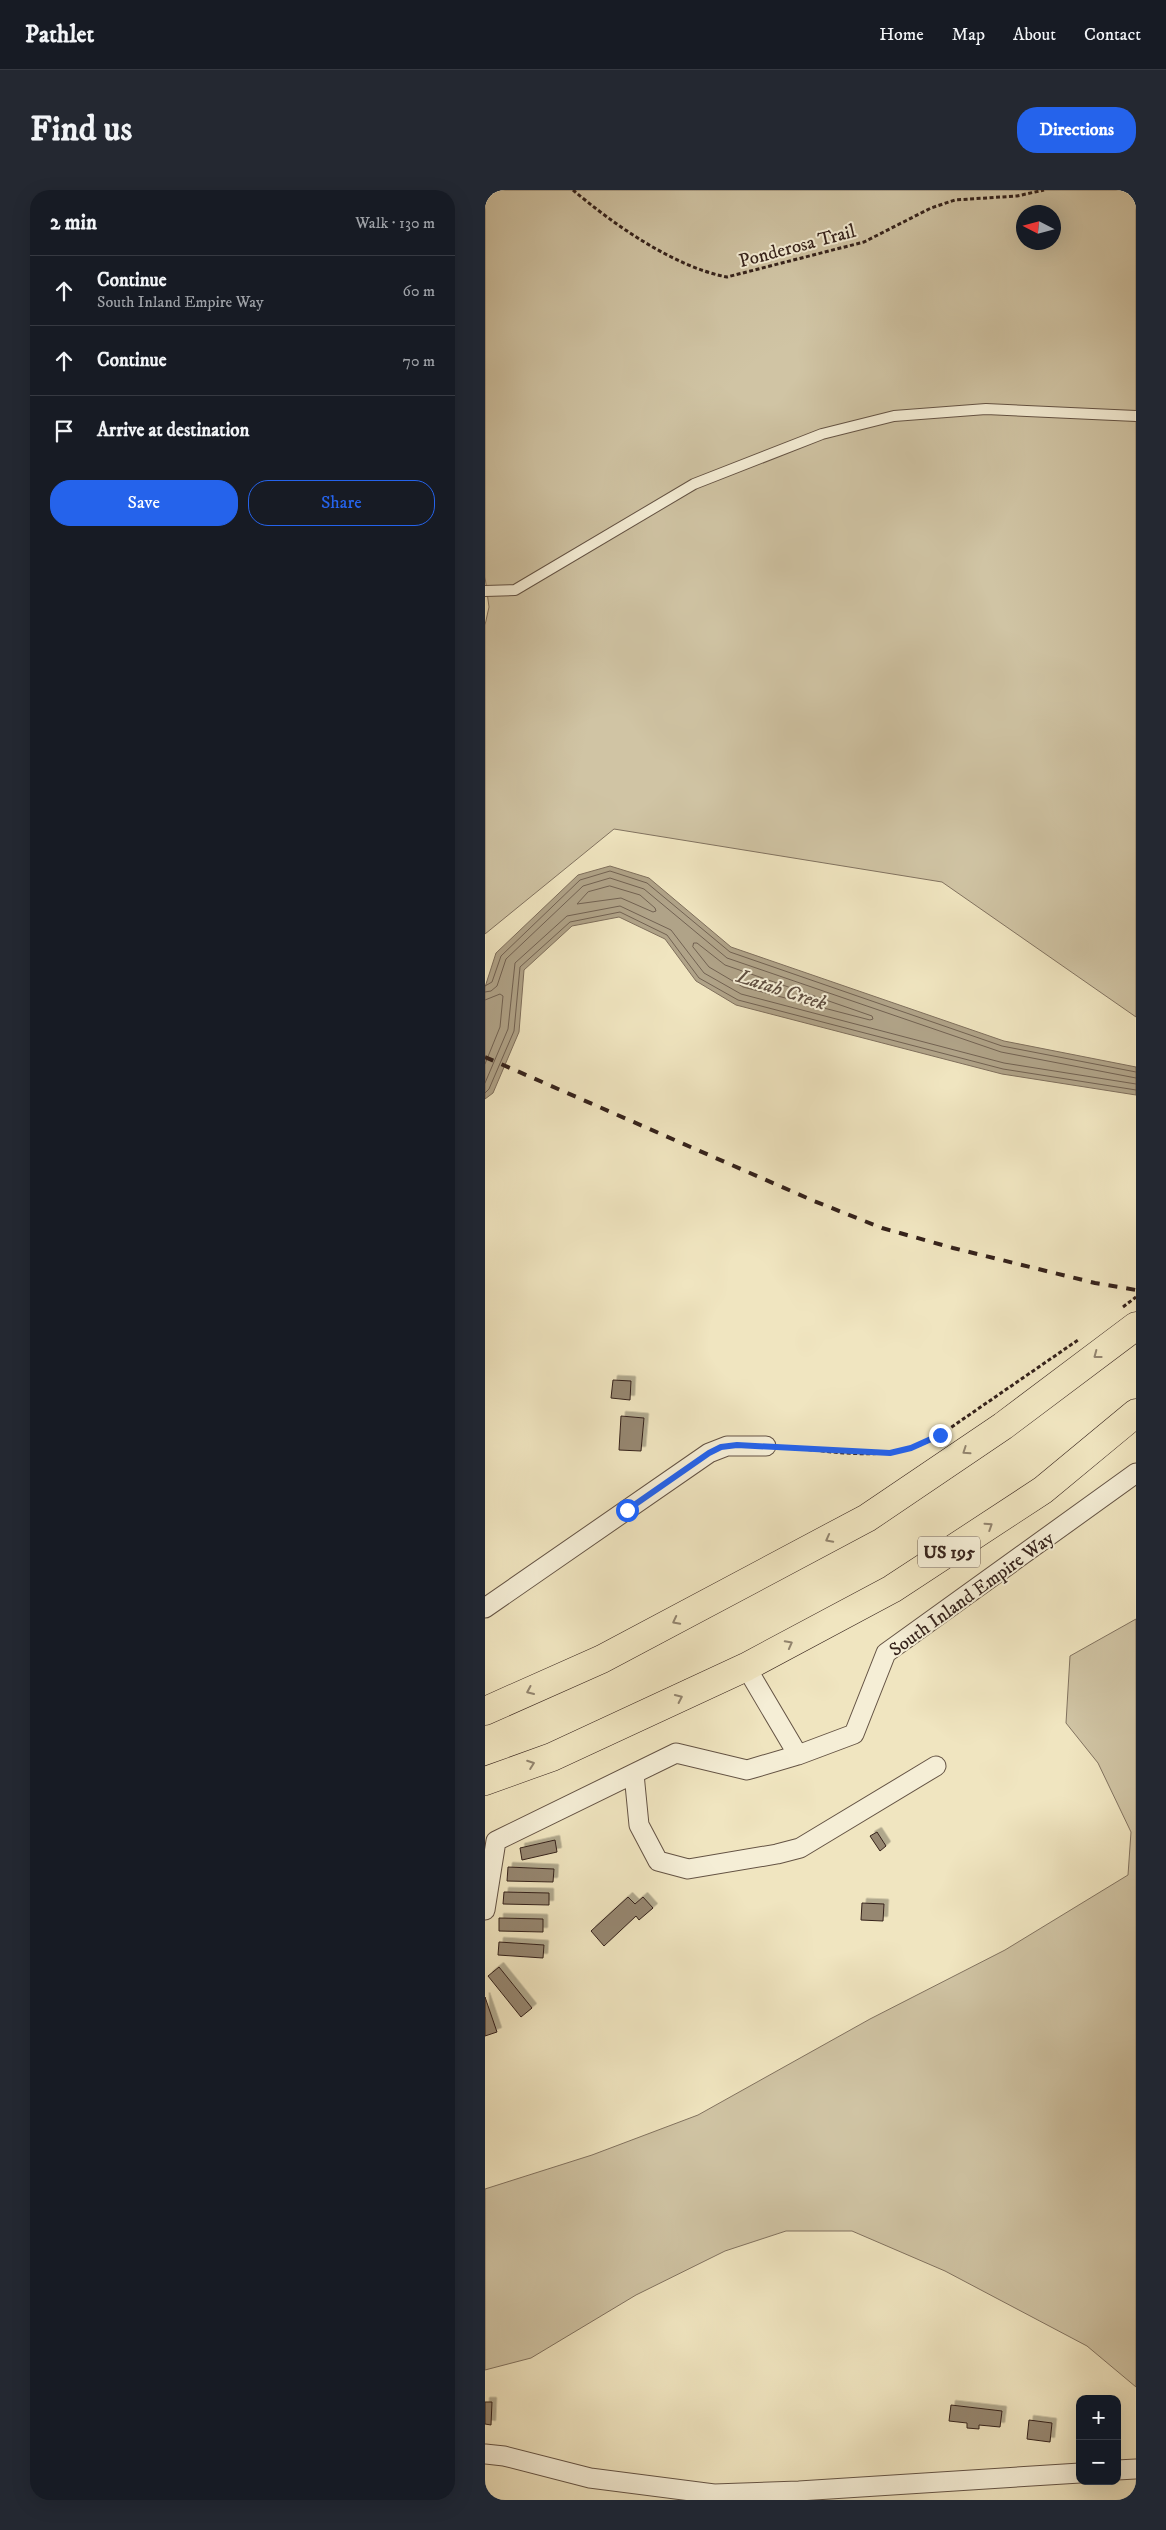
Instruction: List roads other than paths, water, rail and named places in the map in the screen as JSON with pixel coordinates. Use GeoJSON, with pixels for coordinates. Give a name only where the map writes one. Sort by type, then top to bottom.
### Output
{"type":"FeatureCollection","features":[{"type":"Feature","properties":{"kind":"highway"},"geometry":{"type":"LineString","coordinates":[[485,1710],[602,1659],[867,1518],[1003,1426],[1126,1319]]}},
{"type":"Feature","properties":{"kind":"highway","name":"US 195"},"geometry":{"type":"LineString","coordinates":[[485,1781],[552,1757],[746,1667],[900,1584],[1043,1490],[1136,1413]]}},
{"type":"Feature","properties":{"kind":"street"},"geometry":{"type":"LineString","coordinates":[[485,1608],[709,1453],[727,1446],[767,1446]]}},
{"type":"Feature","properties":{"kind":"street","name":"South Inland Empire Way"},"geometry":{"type":"LineString","coordinates":[[485,1910],[496,1841],[676,1753],[747,1770],[798,1756],[854,1734],[886,1653],[1136,1473]]}},
{"type":"Feature","properties":{"kind":"street"},"geometry":{"type":"LineString","coordinates":[[746,1667],[798,1756]]}},
{"type":"Feature","properties":{"kind":"street"},"geometry":{"type":"LineString","coordinates":[[634,1774],[639,1825],[658,1861],[687,1869],[777,1854],[800,1848],[936,1766]]}},
{"type":"Feature","properties":{"kind":"street"},"geometry":{"type":"LineString","coordinates":[[485,2454],[504,2456],[590,2478],[714,2494],[799,2491],[1076,2473]]}},
{"type":"Feature","properties":{"kind":"street"},"geometry":{"type":"LineString","coordinates":[[1121,2470],[1136,2469]]}},
{"type":"Feature","properties":{"kind":"lane"},"geometry":{"type":"LineString","coordinates":[[485,591],[515,590],[694,484],[822,434],[894,416],[986,409],[1136,416]]}},
{"type":"Feature","properties":{"kind":"water","name":"Latah Creek"},"geometry":{"type":"Polygon","coordinates":[[[610,866],[649,878],[731,947],[1004,1041],[1136,1067],[1136,1095],[1002,1074],[736,1005],[696,981],[665,939],[619,917],[572,926],[524,970],[519,1032],[493,1093],[485,1099],[485,987],[496,953],[578,875],[610,866]]]}},
{"type":"Feature","properties":{"kind":"railway"},"geometry":{"type":"LineString","coordinates":[[485,1057],[814,1201],[882,1228],[953,1248],[1095,1283],[1136,1290]]}}]}
